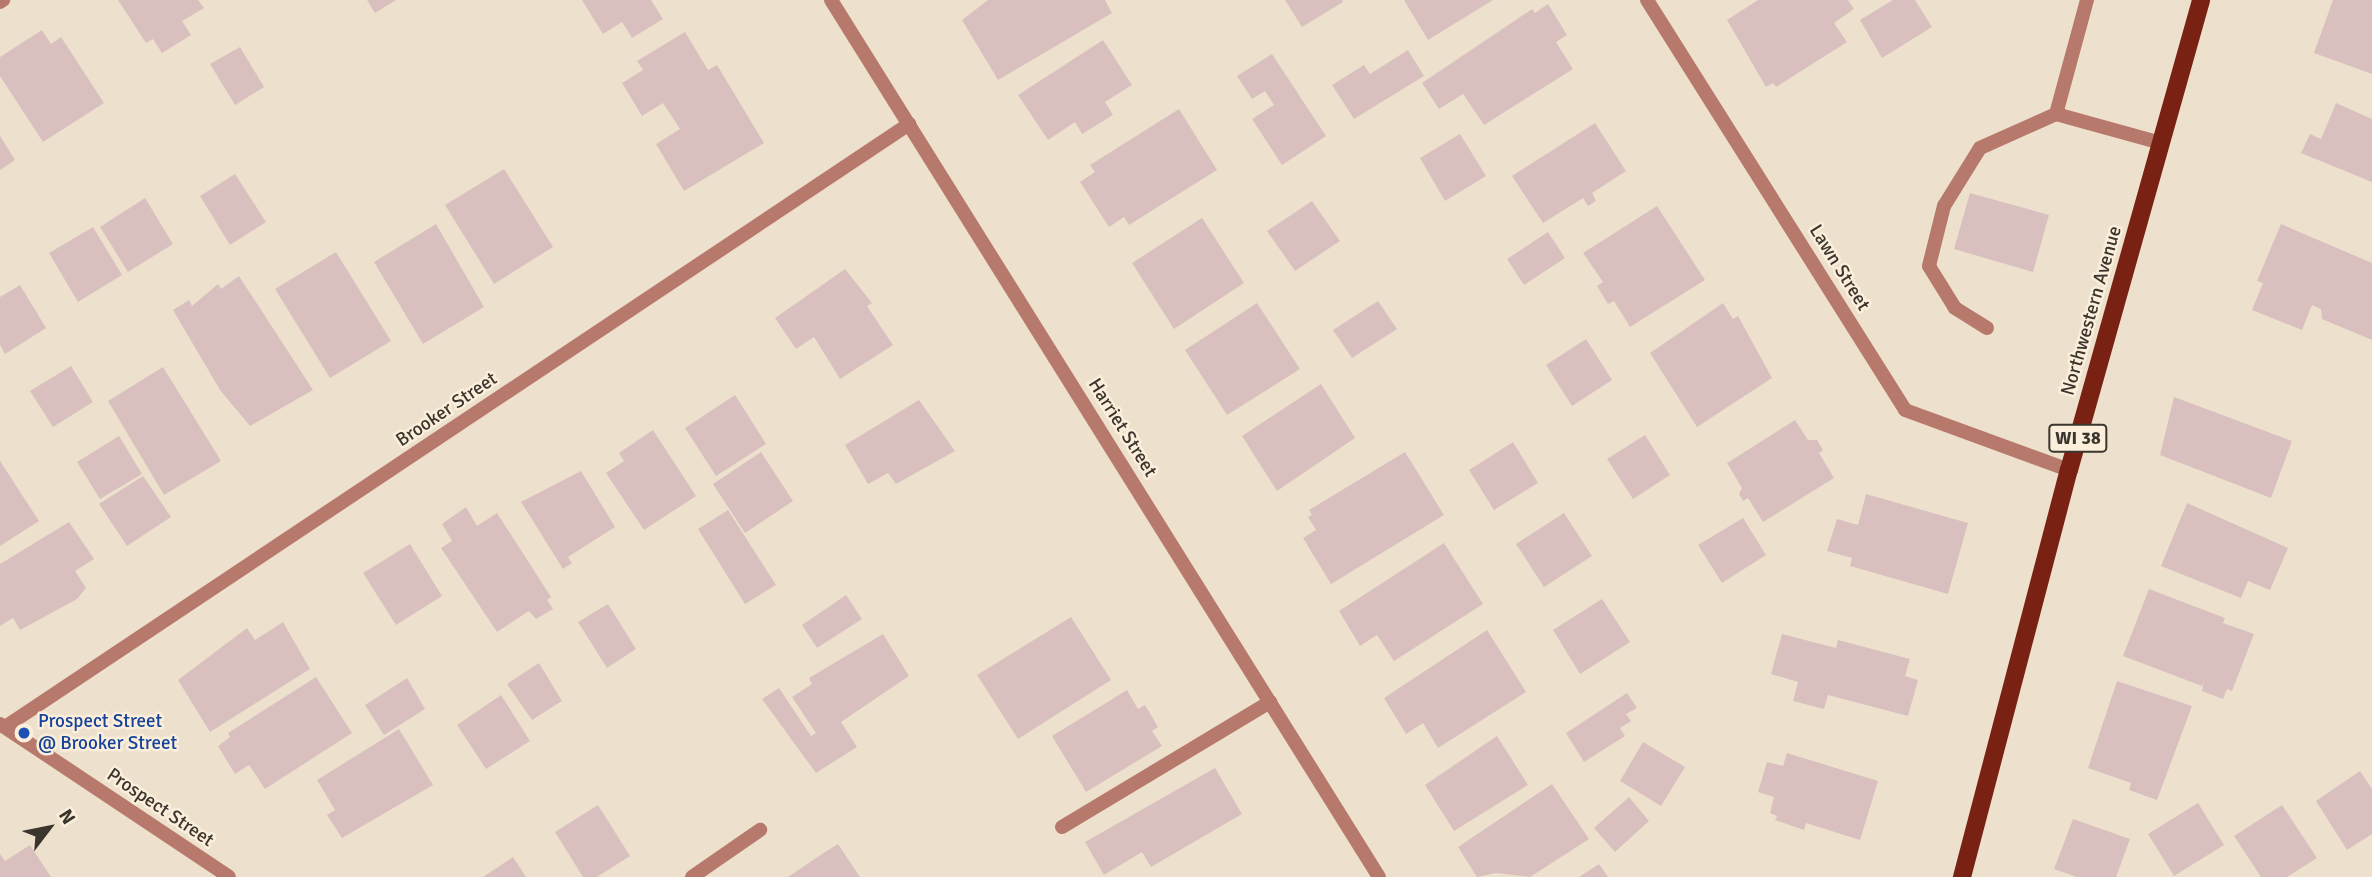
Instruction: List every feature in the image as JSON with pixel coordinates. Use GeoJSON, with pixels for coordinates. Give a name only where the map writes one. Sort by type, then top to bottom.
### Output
{"type":"FeatureCollection","features":[{"type":"Feature","properties":{"kind":"main road","name":"Northwestern Avenue"},"geometry":{"type":"LineString","coordinates":[[1962,877],[2069,470],[2201,0]]}},
{"type":"Feature","properties":{"kind":"street","name":"Harriet Street"},"geometry":{"type":"LineString","coordinates":[[831,0],[1379,877]]}},
{"type":"Feature","properties":{"kind":"street","name":"Lawn Street"},"geometry":{"type":"LineString","coordinates":[[1647,0],[1905,410],[2069,470]]}},
{"type":"Feature","properties":{"kind":"street"},"geometry":{"type":"LineString","coordinates":[[2056,114],[2087,0]]}},
{"type":"Feature","properties":{"kind":"street"},"geometry":{"type":"LineString","coordinates":[[1987,328],[1955,308],[1929,266],[1944,206],[1980,148],[2056,114],[2161,143]]}},
{"type":"Feature","properties":{"kind":"street","name":"Brooker Street"},"geometry":{"type":"LineString","coordinates":[[3,726],[909,124]]}},
{"type":"Feature","properties":{"kind":"street"},"geometry":{"type":"LineString","coordinates":[[1062,827],[1270,702]]}},
{"type":"Feature","properties":{"kind":"street","name":"Prospect Street"},"geometry":{"type":"LineString","coordinates":[[3,726],[229,877]]}},
{"type":"Feature","properties":{"kind":"street"},"geometry":{"type":"LineString","coordinates":[[692,877],[760,830]]}},
{"type":"Feature","properties":{"kind":"building"},"geometry":{"type":"Polygon","coordinates":[[[118,0],[198,0],[204,8],[182,21],[191,35],[162,53],[153,39],[146,43],[118,0]]]}},
{"type":"Feature","properties":{"kind":"building"},"geometry":{"type":"Polygon","coordinates":[[[367,0],[396,0],[375,13],[367,0]]]}},
{"type":"Feature","properties":{"kind":"building"},"geometry":{"type":"Polygon","coordinates":[[[582,0],[651,0],[663,19],[632,38],[622,22],[603,34],[582,0]]]}},
{"type":"Feature","properties":{"kind":"building"},"geometry":{"type":"Polygon","coordinates":[[[988,0],[1105,0],[1112,13],[998,80],[962,20],[988,0]]]}},
{"type":"Feature","properties":{"kind":"building"},"geometry":{"type":"Polygon","coordinates":[[[1285,0],[1342,0],[1343,2],[1302,27],[1285,0]]]}},
{"type":"Feature","properties":{"kind":"building"},"geometry":{"type":"Polygon","coordinates":[[[1404,0],[1493,0],[1428,40],[1404,0]]]}},
{"type":"Feature","properties":{"kind":"building"},"geometry":{"type":"Polygon","coordinates":[[[1758,0],[1848,0],[1854,9],[1834,23],[1847,42],[1776,87],[1773,83],[1766,87],[1727,20],[1758,0]]]}},
{"type":"Feature","properties":{"kind":"building"},"geometry":{"type":"Polygon","coordinates":[[[1893,0],[1915,0],[1932,27],[1882,58],[1860,20],[1893,0]]]}},
{"type":"Feature","properties":{"kind":"building"},"geometry":{"type":"Polygon","coordinates":[[[2333,0],[2372,0],[2372,74],[2314,53],[2333,0]]]}},
{"type":"Feature","properties":{"kind":"building"},"geometry":{"type":"Polygon","coordinates":[[[1548,4],[1567,35],[1556,42],[1573,69],[1484,125],[1463,94],[1439,109],[1422,83],[1532,9],[1535,13],[1548,4]]]}},
{"type":"Feature","properties":{"kind":"building"},"geometry":{"type":"Polygon","coordinates":[[[42,30],[51,44],[61,37],[104,103],[43,142],[0,76],[0,57],[42,30]]]}},
{"type":"Feature","properties":{"kind":"building"},"geometry":{"type":"Polygon","coordinates":[[[685,32],[708,70],[717,65],[764,143],[684,191],[656,144],[680,129],[663,103],[642,116],[622,83],[643,70],[637,61],[685,32]]]}},
{"type":"Feature","properties":{"kind":"building"},"geometry":{"type":"Polygon","coordinates":[[[1103,40],[1132,85],[1105,102],[1113,115],[1082,134],[1075,122],[1048,140],[1018,95],[1103,40]]]}},
{"type":"Feature","properties":{"kind":"building"},"geometry":{"type":"Polygon","coordinates":[[[240,47],[264,87],[235,105],[210,64],[240,47]]]}},
{"type":"Feature","properties":{"kind":"building"},"geometry":{"type":"Polygon","coordinates":[[[1408,50],[1424,76],[1354,119],[1332,85],[1364,65],[1370,74],[1408,50]]]}},
{"type":"Feature","properties":{"kind":"building"},"geometry":{"type":"Polygon","coordinates":[[[1272,54],[1326,136],[1282,165],[1252,119],[1274,105],[1265,91],[1252,99],[1237,76],[1272,54]]]}},
{"type":"Feature","properties":{"kind":"building"},"geometry":{"type":"Polygon","coordinates":[[[2336,103],[2372,119],[2372,182],[2301,153],[2310,134],[2321,139],[2336,103]]]}},
{"type":"Feature","properties":{"kind":"building"},"geometry":{"type":"Polygon","coordinates":[[[1179,109],[1217,170],[1129,225],[1124,217],[1109,227],[1080,182],[1095,172],[1090,165],[1179,109]]]}},
{"type":"Feature","properties":{"kind":"building"},"geometry":{"type":"Polygon","coordinates":[[[1595,123],[1626,171],[1592,193],[1596,201],[1588,206],[1583,198],[1543,223],[1512,176],[1595,123]]]}},
{"type":"Feature","properties":{"kind":"building"},"geometry":{"type":"Polygon","coordinates":[[[1460,134],[1486,176],[1445,201],[1420,158],[1460,134]]]}},
{"type":"Feature","properties":{"kind":"building"},"geometry":{"type":"Polygon","coordinates":[[[0,136],[15,160],[0,170],[0,136]]]}},
{"type":"Feature","properties":{"kind":"building"},"geometry":{"type":"Polygon","coordinates":[[[504,169],[553,247],[494,284],[445,205],[504,169]]]}},
{"type":"Feature","properties":{"kind":"building"},"geometry":{"type":"Polygon","coordinates":[[[235,174],[266,222],[230,245],[200,196],[235,174]]]}},
{"type":"Feature","properties":{"kind":"building"},"geometry":{"type":"Polygon","coordinates":[[[1970,193],[2049,215],[2033,272],[1954,249],[1970,193]]]}},
{"type":"Feature","properties":{"kind":"building"},"geometry":{"type":"Polygon","coordinates":[[[145,198],[173,244],[128,272],[100,227],[145,198]]]}},
{"type":"Feature","properties":{"kind":"building"},"geometry":{"type":"Polygon","coordinates":[[[1312,201],[1340,241],[1295,271],[1267,231],[1312,201]]]}},
{"type":"Feature","properties":{"kind":"building"},"geometry":{"type":"Polygon","coordinates":[[[1657,206],[1705,280],[1630,327],[1614,301],[1608,304],[1597,286],[1603,282],[1583,253],[1657,206]]]}},
{"type":"Feature","properties":{"kind":"building"},"geometry":{"type":"Polygon","coordinates":[[[1202,218],[1244,283],[1174,329],[1132,263],[1202,218]]]}},
{"type":"Feature","properties":{"kind":"building"},"geometry":{"type":"Polygon","coordinates":[[[436,224],[484,307],[423,344],[374,262],[436,224]]]}},
{"type":"Feature","properties":{"kind":"building"},"geometry":{"type":"Polygon","coordinates":[[[2281,224],[2372,263],[2372,340],[2322,319],[2321,309],[2312,305],[2302,330],[2252,310],[2263,283],[2257,281],[2281,224]]]}},
{"type":"Feature","properties":{"kind":"building"},"geometry":{"type":"Polygon","coordinates":[[[93,227],[122,275],[78,302],[49,253],[93,227]]]}},
{"type":"Feature","properties":{"kind":"building"},"geometry":{"type":"Polygon","coordinates":[[[1548,232],[1565,258],[1524,285],[1507,259],[1548,232]]]}},
{"type":"Feature","properties":{"kind":"building"},"geometry":{"type":"Polygon","coordinates":[[[336,252],[391,341],[330,378],[275,289],[336,252]]]}},
{"type":"Feature","properties":{"kind":"building"},"geometry":{"type":"Polygon","coordinates":[[[845,269],[872,303],[867,306],[893,345],[840,379],[814,337],[796,349],[775,318],[845,269]]]}},
{"type":"Feature","properties":{"kind":"building"},"geometry":{"type":"Polygon","coordinates":[[[239,276],[313,390],[250,426],[220,390],[173,310],[189,300],[192,306],[218,284],[221,289],[239,276]]]}},
{"type":"Feature","properties":{"kind":"building"},"geometry":{"type":"Polygon","coordinates":[[[20,285],[46,328],[5,354],[0,345],[0,297],[20,285]]]}},
{"type":"Feature","properties":{"kind":"building"},"geometry":{"type":"Polygon","coordinates":[[[1378,301],[1397,329],[1352,358],[1333,330],[1378,301]]]}},
{"type":"Feature","properties":{"kind":"building"},"geometry":{"type":"Polygon","coordinates":[[[1257,303],[1300,369],[1227,415],[1185,350],[1257,303]]]}},
{"type":"Feature","properties":{"kind":"building"},"geometry":{"type":"Polygon","coordinates":[[[1723,303],[1733,319],[1738,316],[1772,378],[1697,427],[1650,353],[1723,303]]]}},
{"type":"Feature","properties":{"kind":"building"},"geometry":{"type":"Polygon","coordinates":[[[1586,339],[1612,380],[1572,406],[1546,365],[1586,339]]]}},
{"type":"Feature","properties":{"kind":"building"},"geometry":{"type":"Polygon","coordinates":[[[71,366],[93,402],[53,427],[30,391],[71,366]]]}},
{"type":"Feature","properties":{"kind":"building"},"geometry":{"type":"Polygon","coordinates":[[[163,367],[221,461],[164,495],[108,401],[163,367]]]}},
{"type":"Feature","properties":{"kind":"building"},"geometry":{"type":"Polygon","coordinates":[[[1321,384],[1355,438],[1277,491],[1242,436],[1321,384]]]}},
{"type":"Feature","properties":{"kind":"building"},"geometry":{"type":"Polygon","coordinates":[[[735,395],[766,444],[716,476],[685,428],[735,395]]]}},
{"type":"Feature","properties":{"kind":"building"},"geometry":{"type":"Polygon","coordinates":[[[2174,397],[2292,441],[2271,498],[2160,455],[2174,397]]]}},
{"type":"Feature","properties":{"kind":"building"},"geometry":{"type":"Polygon","coordinates":[[[919,400],[955,451],[896,484],[888,473],[868,484],[845,445],[919,400]]]}},
{"type":"Feature","properties":{"kind":"building"},"geometry":{"type":"Polygon","coordinates":[[[1795,420],[1808,440],[1817,440],[1823,450],[1819,453],[1834,478],[1763,522],[1748,498],[1743,501],[1739,494],[1742,488],[1727,463],[1795,420]]]}},
{"type":"Feature","properties":{"kind":"building"},"geometry":{"type":"Polygon","coordinates":[[[653,430],[696,496],[644,530],[606,473],[624,461],[619,453],[653,430]]]}},
{"type":"Feature","properties":{"kind":"building"},"geometry":{"type":"Polygon","coordinates":[[[1645,435],[1670,475],[1633,499],[1607,459],[1645,435]]]}},
{"type":"Feature","properties":{"kind":"building"},"geometry":{"type":"Polygon","coordinates":[[[119,436],[142,474],[100,499],[77,462],[119,436]]]}},
{"type":"Feature","properties":{"kind":"building"},"geometry":{"type":"Polygon","coordinates":[[[1513,442],[1538,483],[1494,510],[1469,470],[1513,442]]]}},
{"type":"Feature","properties":{"kind":"building"},"geometry":{"type":"Polygon","coordinates":[[[761,452],[793,501],[745,533],[713,484],[761,452]]]}},
{"type":"Feature","properties":{"kind":"building"},"geometry":{"type":"Polygon","coordinates":[[[1405,452],[1444,515],[1331,584],[1303,538],[1316,530],[1308,517],[1312,515],[1309,510],[1405,452]]]}},
{"type":"Feature","properties":{"kind":"building"},"geometry":{"type":"Polygon","coordinates":[[[0,461],[39,521],[0,546],[0,461]]]}},
{"type":"Feature","properties":{"kind":"building"},"geometry":{"type":"Polygon","coordinates":[[[581,471],[615,527],[568,557],[572,563],[563,569],[521,502],[581,471]]]}},
{"type":"Feature","properties":{"kind":"building"},"geometry":{"type":"Polygon","coordinates":[[[143,476],[171,517],[127,546],[99,504],[143,476]]]}},
{"type":"Feature","properties":{"kind":"building"},"geometry":{"type":"Polygon","coordinates":[[[1866,494],[1968,523],[1948,594],[1850,566],[1852,558],[1827,551],[1837,519],[1858,525],[1866,494]]]}},
{"type":"Feature","properties":{"kind":"building"},"geometry":{"type":"Polygon","coordinates":[[[2187,503],[2288,548],[2270,590],[2248,581],[2241,598],[2161,566],[2187,503]]]}},
{"type":"Feature","properties":{"kind":"building"},"geometry":{"type":"Polygon","coordinates":[[[466,507],[477,526],[497,513],[551,597],[547,600],[553,609],[536,619],[529,611],[497,632],[441,548],[452,541],[442,524],[466,507]]]}},
{"type":"Feature","properties":{"kind":"building"},"geometry":{"type":"Polygon","coordinates":[[[728,510],[776,585],[745,604],[698,529],[728,510]]]}},
{"type":"Feature","properties":{"kind":"building"},"geometry":{"type":"Polygon","coordinates":[[[1564,513],[1592,556],[1544,587],[1516,544],[1564,513]]]}},
{"type":"Feature","properties":{"kind":"building"},"geometry":{"type":"Polygon","coordinates":[[[1743,518],[1766,555],[1722,583],[1698,545],[1743,518]]]}},
{"type":"Feature","properties":{"kind":"building"},"geometry":{"type":"Polygon","coordinates":[[[69,522],[94,559],[75,571],[86,588],[77,599],[20,630],[13,618],[0,626],[0,564],[69,522]]]}},
{"type":"Feature","properties":{"kind":"building"},"geometry":{"type":"Polygon","coordinates":[[[1444,543],[1483,604],[1394,661],[1377,635],[1360,646],[1339,611],[1444,543]]]}},
{"type":"Feature","properties":{"kind":"building"},"geometry":{"type":"Polygon","coordinates":[[[410,544],[442,596],[396,625],[363,573],[410,544]]]}},
{"type":"Feature","properties":{"kind":"building"},"geometry":{"type":"Polygon","coordinates":[[[2149,589],[2225,618],[2223,623],[2254,634],[2232,691],[2227,689],[2223,699],[2202,691],[2204,679],[2202,686],[2123,656],[2149,589]]]}},
{"type":"Feature","properties":{"kind":"building"},"geometry":{"type":"Polygon","coordinates":[[[846,595],[862,619],[817,648],[802,625],[846,595]]]}},
{"type":"Feature","properties":{"kind":"building"},"geometry":{"type":"Polygon","coordinates":[[[1602,599],[1630,642],[1580,674],[1553,630],[1602,599]]]}},
{"type":"Feature","properties":{"kind":"building"},"geometry":{"type":"Polygon","coordinates":[[[608,604],[636,649],[607,668],[578,622],[608,604]]]}},
{"type":"Feature","properties":{"kind":"building"},"geometry":{"type":"Polygon","coordinates":[[[1071,617],[1111,680],[1018,739],[977,675],[1071,617]]]}},
{"type":"Feature","properties":{"kind":"building"},"geometry":{"type":"Polygon","coordinates":[[[283,622],[310,669],[210,732],[178,680],[247,628],[255,640],[283,622]]]}},
{"type":"Feature","properties":{"kind":"building"},"geometry":{"type":"Polygon","coordinates":[[[1487,630],[1526,692],[1438,748],[1423,723],[1406,734],[1384,698],[1487,630]]]}},
{"type":"Feature","properties":{"kind":"building"},"geometry":{"type":"Polygon","coordinates":[[[883,634],[909,676],[841,722],[857,747],[816,773],[762,699],[779,688],[811,736],[816,733],[792,697],[812,684],[809,678],[883,634]]]}},
{"type":"Feature","properties":{"kind":"building"},"geometry":{"type":"Polygon","coordinates":[[[1782,634],[1836,648],[1838,640],[1910,659],[1905,676],[1918,680],[1908,716],[1828,695],[1824,709],[1793,701],[1798,682],[1771,674],[1782,634]]]}},
{"type":"Feature","properties":{"kind":"building"},"geometry":{"type":"Polygon","coordinates":[[[539,663],[562,701],[532,720],[507,684],[539,663]]]}},
{"type":"Feature","properties":{"kind":"building"},"geometry":{"type":"Polygon","coordinates":[[[316,677],[352,733],[265,789],[249,765],[235,774],[218,746],[230,737],[228,733],[316,677]]]}},
{"type":"Feature","properties":{"kind":"building"},"geometry":{"type":"Polygon","coordinates":[[[407,678],[425,709],[384,735],[365,705],[407,678]]]}},
{"type":"Feature","properties":{"kind":"building"},"geometry":{"type":"Polygon","coordinates":[[[2117,681],[2192,706],[2157,800],[2129,790],[2131,783],[2088,768],[2117,681]]]}},
{"type":"Feature","properties":{"kind":"building"},"geometry":{"type":"Polygon","coordinates":[[[1127,690],[1138,709],[1145,705],[1158,727],[1152,731],[1162,746],[1086,792],[1052,736],[1127,690]]]}},
{"type":"Feature","properties":{"kind":"building"},"geometry":{"type":"Polygon","coordinates":[[[1627,693],[1637,708],[1626,714],[1631,721],[1620,728],[1625,736],[1584,762],[1566,733],[1627,693]]]}},
{"type":"Feature","properties":{"kind":"building"},"geometry":{"type":"Polygon","coordinates":[[[501,695],[530,741],[486,769],[457,725],[501,695]]]}},
{"type":"Feature","properties":{"kind":"building"},"geometry":{"type":"Polygon","coordinates":[[[399,729],[433,785],[342,838],[327,815],[335,810],[317,780],[399,729]]]}},
{"type":"Feature","properties":{"kind":"building"},"geometry":{"type":"Polygon","coordinates":[[[1497,736],[1528,785],[1454,831],[1425,785],[1497,736]]]}},
{"type":"Feature","properties":{"kind":"building"},"geometry":{"type":"Polygon","coordinates":[[[1643,742],[1685,767],[1661,806],[1620,781],[1643,742]]]}},
{"type":"Feature","properties":{"kind":"building"},"geometry":{"type":"Polygon","coordinates":[[[1787,753],[1878,781],[1860,840],[1806,823],[1804,830],[1775,820],[1777,816],[1770,813],[1774,797],[1758,792],[1767,762],[1783,766],[1787,753]]]}},
{"type":"Feature","properties":{"kind":"building"},"geometry":{"type":"Polygon","coordinates":[[[1215,768],[1242,814],[1151,867],[1142,852],[1104,875],[1085,842],[1215,768]]]}},
{"type":"Feature","properties":{"kind":"building"},"geometry":{"type":"Polygon","coordinates":[[[2360,771],[2372,789],[2372,834],[2347,850],[2316,801],[2360,771]]]}},
{"type":"Feature","properties":{"kind":"building"},"geometry":{"type":"Polygon","coordinates":[[[1552,784],[1589,839],[1530,877],[1496,873],[1477,877],[1458,847],[1552,784]]]}},
{"type":"Feature","properties":{"kind":"building"},"geometry":{"type":"Polygon","coordinates":[[[1629,797],[1649,821],[1615,852],[1594,828],[1629,797]]]}},
{"type":"Feature","properties":{"kind":"building"},"geometry":{"type":"Polygon","coordinates":[[[2198,803],[2224,845],[2174,876],[2148,834],[2198,803]]]}},
{"type":"Feature","properties":{"kind":"building"},"geometry":{"type":"Polygon","coordinates":[[[598,805],[630,856],[597,877],[583,877],[555,832],[598,805]]]}},
{"type":"Feature","properties":{"kind":"building"},"geometry":{"type":"Polygon","coordinates":[[[2282,805],[2317,858],[2287,877],[2261,877],[2234,836],[2282,805]]]}},
{"type":"Feature","properties":{"kind":"building"},"geometry":{"type":"Polygon","coordinates":[[[2073,819],[2130,839],[2116,877],[2077,877],[2054,869],[2073,819]]]}},
{"type":"Feature","properties":{"kind":"building"},"geometry":{"type":"Polygon","coordinates":[[[838,844],[860,877],[788,877],[825,852],[838,844]]]}},
{"type":"Feature","properties":{"kind":"building"},"geometry":{"type":"Polygon","coordinates":[[[30,845],[51,877],[0,877],[0,854],[5,861],[30,845]]]}},
{"type":"Feature","properties":{"kind":"building"},"geometry":{"type":"Polygon","coordinates":[[[513,857],[526,877],[483,877],[513,857]]]}},
{"type":"Feature","properties":{"kind":"building"},"geometry":{"type":"Polygon","coordinates":[[[1599,864],[1608,877],[1579,877],[1599,864]]]}},
{"type":"Feature","properties":{"kind":"place","name":"Prospect Street @ Brooker Street"},"geometry":{"type":"Point","coordinates":[24,733]}}]}
